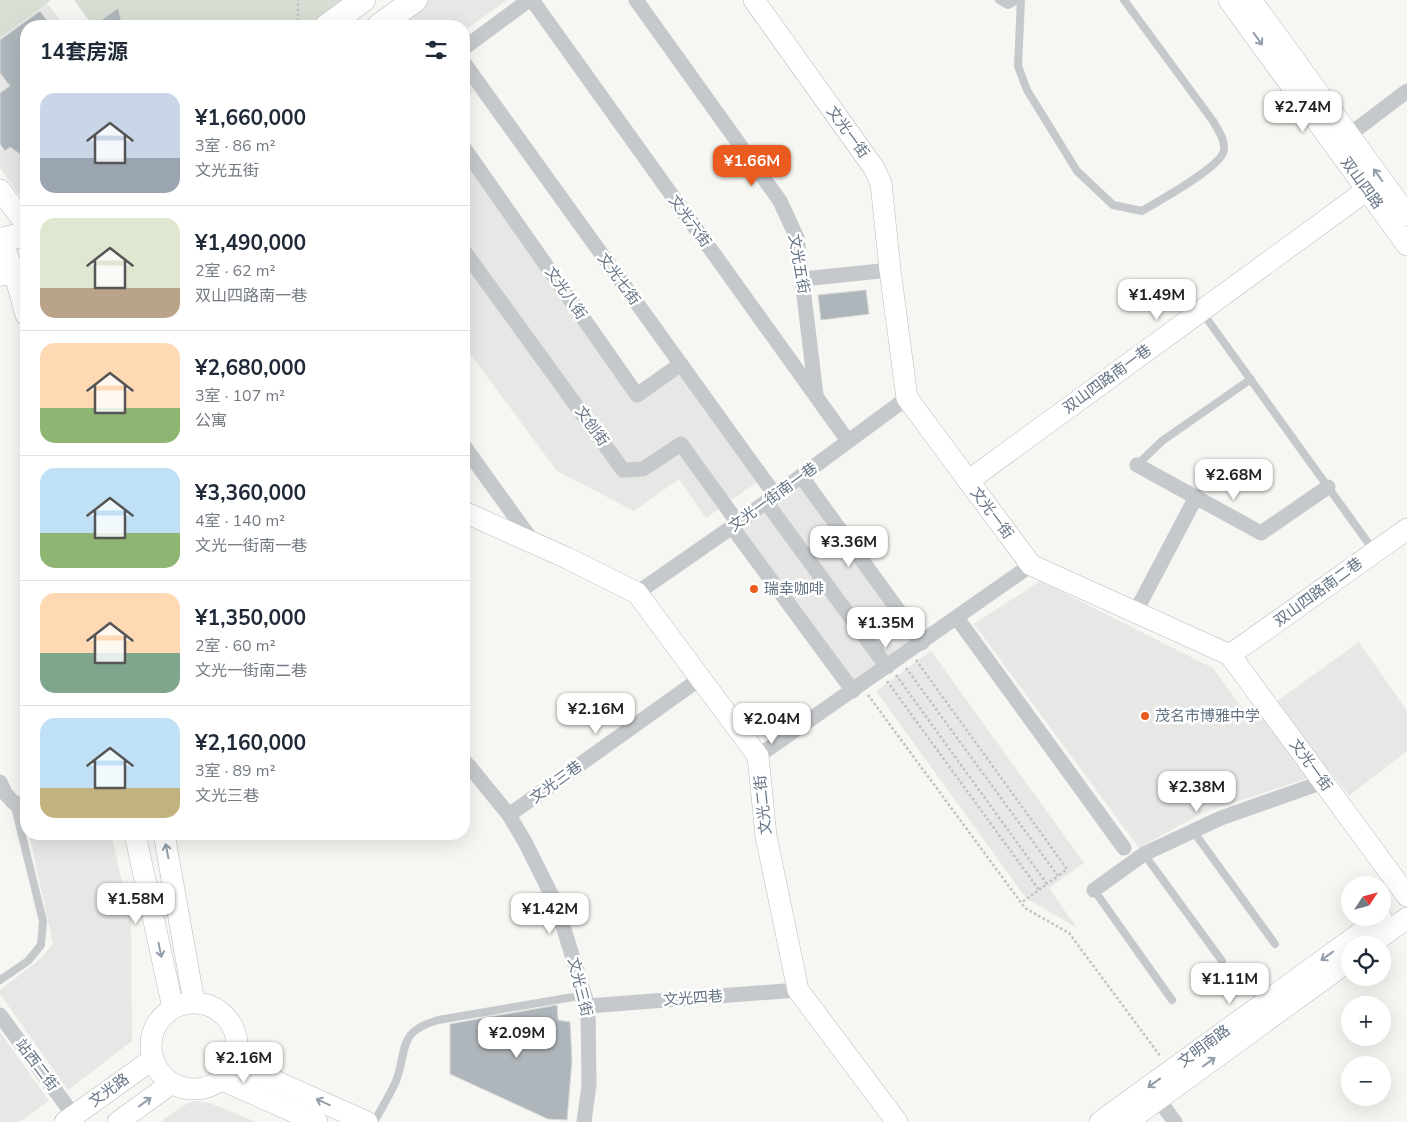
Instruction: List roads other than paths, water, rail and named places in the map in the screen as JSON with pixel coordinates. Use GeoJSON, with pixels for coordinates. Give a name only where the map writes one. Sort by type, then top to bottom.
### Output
{"type":"FeatureCollection","features":[{"type":"Feature","properties":{"kind":"main road"},"geometry":{"type":"LineString","coordinates":[[335,20],[363,0]]}},
{"type":"Feature","properties":{"kind":"main road"},"geometry":{"type":"LineString","coordinates":[[387,20],[415,0]]}},
{"type":"Feature","properties":{"kind":"main road"},"geometry":{"type":"LineString","coordinates":[[1,239],[20,235]]}},
{"type":"Feature","properties":{"kind":"street"},"geometry":{"type":"LineString","coordinates":[[470,44],[531,0]]}},
{"type":"Feature","properties":{"kind":"street","name":"文光六街"},"geometry":{"type":"LineString","coordinates":[[531,0],[848,441]]}},
{"type":"Feature","properties":{"kind":"street","name":"文光五街"},"geometry":{"type":"LineString","coordinates":[[636,0],[780,200],[797,238],[816,396]]}},
{"type":"Feature","properties":{"kind":"street","name":"文光一街"},"geometry":{"type":"LineString","coordinates":[[754,0],[874,168],[881,183],[890,270],[907,398],[1031,565],[1230,656],[1407,897]]}},
{"type":"Feature","properties":{"kind":"street","name":"双山四路"},"geometry":{"type":"LineString","coordinates":[[1229,0],[1407,245]]}},
{"type":"Feature","properties":{"kind":"street","name":"双山四路"},"geometry":{"type":"LineString","coordinates":[[1251,0],[1407,215]]}},
{"type":"Feature","properties":{"kind":"street","name":"文光七街"},"geometry":{"type":"LineString","coordinates":[[470,71],[681,364],[770,499],[898,659]]}},
{"type":"Feature","properties":{"kind":"street"},"geometry":{"type":"LineString","coordinates":[[1349,135],[1407,91]]}},
{"type":"Feature","properties":{"kind":"street","name":"文光八街"},"geometry":{"type":"LineString","coordinates":[[470,157],[637,395],[681,364]]}},
{"type":"Feature","properties":{"kind":"street"},"geometry":{"type":"LineString","coordinates":[[0,190],[20,216]]}},
{"type":"Feature","properties":{"kind":"street","name":"双山四路南一巷"},"geometry":{"type":"LineString","coordinates":[[968,481],[1367,190]]}},
{"type":"Feature","properties":{"kind":"street"},"geometry":{"type":"LineString","coordinates":[[1,239],[20,294]]}},
{"type":"Feature","properties":{"kind":"street","name":"文创街"},"geometry":{"type":"LineString","coordinates":[[470,259],[623,470],[643,469],[681,444],[735,525]]}},
{"type":"Feature","properties":{"kind":"street"},"geometry":{"type":"LineString","coordinates":[[803,279],[890,270]]}},
{"type":"Feature","properties":{"kind":"street","name":"文光一街南一巷"},"geometry":{"type":"LineString","coordinates":[[638,594],[907,398]]}},
{"type":"Feature","properties":{"kind":"street"},"geometry":{"type":"LineString","coordinates":[[470,454],[535,544]]}},
{"type":"Feature","properties":{"kind":"street"},"geometry":{"type":"LineString","coordinates":[[1137,465],[1261,533],[1328,488]]}},
{"type":"Feature","properties":{"kind":"street"},"geometry":{"type":"LineString","coordinates":[[801,476],[898,659]]}},
{"type":"Feature","properties":{"kind":"street"},"geometry":{"type":"LineString","coordinates":[[1135,613],[1196,497]]}},
{"type":"Feature","properties":{"kind":"street","name":"文光二街"},"geometry":{"type":"LineString","coordinates":[[470,515],[638,594],[758,756],[766,836],[798,990],[897,1122]]}},
{"type":"Feature","properties":{"kind":"street"},"geometry":{"type":"LineString","coordinates":[[735,525],[859,691]]}},
{"type":"Feature","properties":{"kind":"street","name":"双山四路南二巷"},"geometry":{"type":"LineString","coordinates":[[1230,656],[1407,529]]}},
{"type":"Feature","properties":{"kind":"street"},"geometry":{"type":"LineString","coordinates":[[758,756],[859,691],[898,659],[1031,565]]}},
{"type":"Feature","properties":{"kind":"street"},"geometry":{"type":"LineString","coordinates":[[957,618],[1124,848]]}},
{"type":"Feature","properties":{"kind":"street","name":"文光三巷"},"geometry":{"type":"LineString","coordinates":[[509,816],[701,678]]}},
{"type":"Feature","properties":{"kind":"street","name":"文光三街"},"geometry":{"type":"LineString","coordinates":[[470,766],[509,816],[526,842],[556,904],[586,1000],[589,1085],[584,1122]]}},
{"type":"Feature","properties":{"kind":"street"},"geometry":{"type":"LineString","coordinates":[[0,782],[5,793],[20,803]]}},
{"type":"Feature","properties":{"kind":"street"},"geometry":{"type":"LineString","coordinates":[[1094,890],[1144,854],[1221,818],[1323,782]]}},
{"type":"Feature","properties":{"kind":"street"},"geometry":{"type":"LineString","coordinates":[[136,840],[173,1008]]}},
{"type":"Feature","properties":{"kind":"street"},"geometry":{"type":"LineString","coordinates":[[165,840],[194,1002]]}},
{"type":"Feature","properties":{"kind":"street","name":"文明南路"},"geometry":{"type":"LineString","coordinates":[[1391,910],[1407,897]]}},
{"type":"Feature","properties":{"kind":"street"},"geometry":{"type":"LineString","coordinates":[[1382,936],[1407,918]]}},
{"type":"Feature","properties":{"kind":"street","name":"文明南路"},"geometry":{"type":"LineString","coordinates":[[1100,1122],[1370,926]]}},
{"type":"Feature","properties":{"kind":"street","name":"文明南路"},"geometry":{"type":"LineString","coordinates":[[1127,1122],[1341,967]]}},
{"type":"Feature","properties":{"kind":"street","name":"文光四巷"},"geometry":{"type":"LineString","coordinates":[[586,1000],[798,990]]}},
{"type":"Feature","properties":{"kind":"street"},"geometry":{"type":"LineString","coordinates":[[194,1002],[209,1004],[222,1012],[232,1024],[238,1038],[238,1053],[235,1063],[222,1080],[213,1086],[187,1089],[172,1083],[158,1070],[151,1048],[152,1036],[156,1025],[163,1015],[183,1003],[194,1002]]}},
{"type":"Feature","properties":{"kind":"street","name":"站西二街"},"geometry":{"type":"LineString","coordinates":[[0,1015],[70,1119]]}},
{"type":"Feature","properties":{"kind":"street","name":"文光路"},"geometry":{"type":"LineString","coordinates":[[70,1119],[153,1058]]}},
{"type":"Feature","properties":{"kind":"street"},"geometry":{"type":"LineString","coordinates":[[235,1063],[367,1122]]}},
{"type":"Feature","properties":{"kind":"street"},"geometry":{"type":"LineString","coordinates":[[222,1080],[317,1122]]}},
{"type":"Feature","properties":{"kind":"street","name":"文光路"},"geometry":{"type":"LineString","coordinates":[[118,1122],[172,1083]]}},
{"type":"Feature","properties":{"kind":"street"},"geometry":{"type":"LineString","coordinates":[[1158,1099],[1176,1122]]}},
{"type":"Feature","properties":{"kind":"lane"},"geometry":{"type":"LineString","coordinates":[[998,0],[1008,5],[1017,0]]}},
{"type":"Feature","properties":{"kind":"lane"},"geometry":{"type":"LineString","coordinates":[[1021,0],[1018,66],[1027,90],[1077,170],[1113,205],[1142,211],[1194,180],[1222,157],[1224,149],[1222,137],[1213,121],[1124,0]]}},
{"type":"Feature","properties":{"kind":"lane"},"geometry":{"type":"LineString","coordinates":[[1201,311],[1375,552]]}},
{"type":"Feature","properties":{"kind":"lane"},"geometry":{"type":"LineString","coordinates":[[1137,465],[1162,441],[1250,379]]}},
{"type":"Feature","properties":{"kind":"lane"},"geometry":{"type":"LineString","coordinates":[[1193,831],[1275,944]]}},
{"type":"Feature","properties":{"kind":"lane"},"geometry":{"type":"LineString","coordinates":[[0,980],[28,961],[41,945],[43,922],[27,840]]}},
{"type":"Feature","properties":{"kind":"lane"},"geometry":{"type":"LineString","coordinates":[[1144,854],[1222,962]]}},
{"type":"Feature","properties":{"kind":"lane"},"geometry":{"type":"LineString","coordinates":[[1094,890],[1172,1000]]}},
{"type":"Feature","properties":{"kind":"lane"},"geometry":{"type":"LineString","coordinates":[[374,1122],[402,1065],[404,1044],[415,1028],[438,1020],[586,1000]]}},
{"type":"Feature","properties":{"kind":"place","name":"瑞幸咖啡"},"geometry":{"type":"Point","coordinates":[754,589]}},
{"type":"Feature","properties":{"kind":"place","name":"茂名市博雅中学"},"geometry":{"type":"Point","coordinates":[1145,716]}}]}
